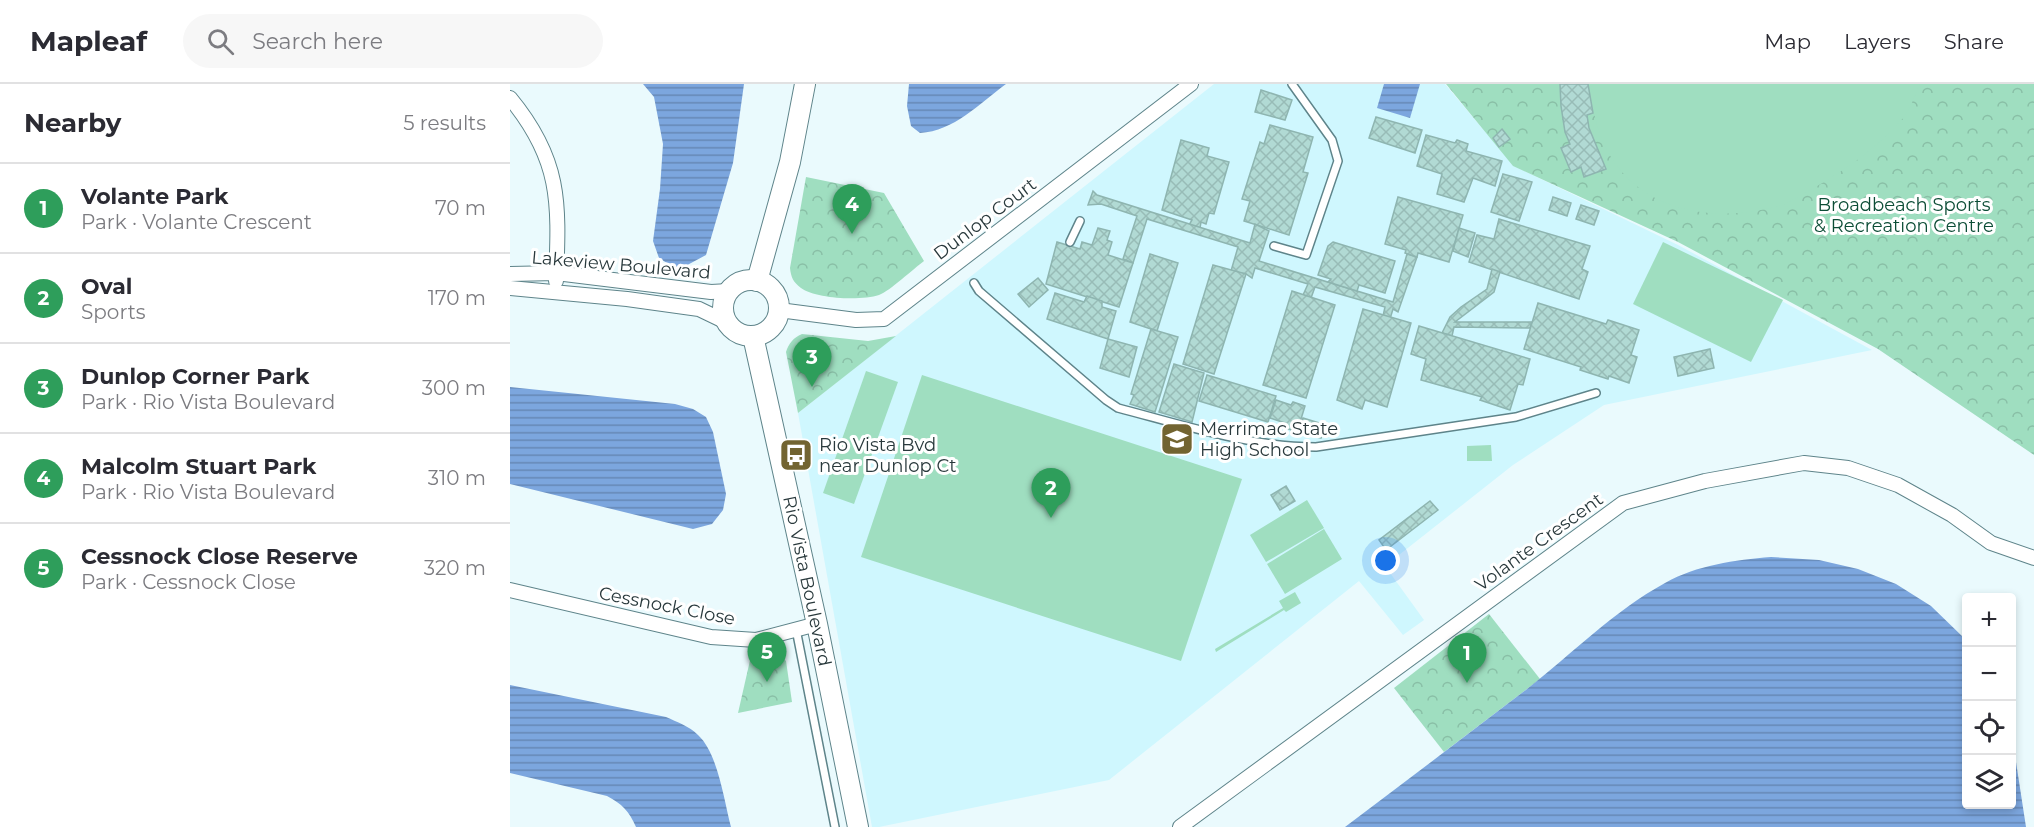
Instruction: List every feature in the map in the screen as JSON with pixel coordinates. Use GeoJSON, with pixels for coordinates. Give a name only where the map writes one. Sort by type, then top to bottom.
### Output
{"type":"FeatureCollection","features":[{"type":"Feature","properties":{"kind":"street"},"geometry":{"type":"LineString","coordinates":[[757,281],[790,162],[805,84]]}},
{"type":"Feature","properties":{"kind":"street","name":"Dunlop Court"},"geometry":{"type":"LineString","coordinates":[[779,310],[856,320],[884,319],[1191,84]]}},
{"type":"Feature","properties":{"kind":"street"},"geometry":{"type":"LineString","coordinates":[[510,98],[535,131],[550,166],[555,185],[558,209],[555,292]]}},
{"type":"Feature","properties":{"kind":"street","name":"Lakeview Boulevard"},"geometry":{"type":"LineString","coordinates":[[510,274],[556,273],[711,292],[729,291]]}},
{"type":"Feature","properties":{"kind":"street"},"geometry":{"type":"LineString","coordinates":[[510,288],[699,309],[726,322],[742,335],[753,336],[763,334],[777,320],[779,310],[774,292],[757,281],[737,284],[729,291],[724,301],[723,311],[726,322]]}},
{"type":"Feature","properties":{"kind":"street","name":"Rio Vista Boulevard"},"geometry":{"type":"LineString","coordinates":[[753,336],[858,827]]}},
{"type":"Feature","properties":{"kind":"street","name":"Volante Crescent"},"geometry":{"type":"LineString","coordinates":[[1180,827],[1623,503],[1705,481],[1804,463],[1848,468],[1898,485],[1952,515],[1991,543],[2034,558]]}},
{"type":"Feature","properties":{"kind":"street","name":"Cessnock Close"},"geometry":{"type":"LineString","coordinates":[[510,590],[711,637],[756,640],[816,624]]}},
{"type":"Feature","properties":{"kind":"lane"},"geometry":{"type":"LineString","coordinates":[[1274,246],[1306,255],[1338,162],[1332,140],[1292,84]]}},
{"type":"Feature","properties":{"kind":"lane"},"geometry":{"type":"LineString","coordinates":[[1070,242],[1080,221]]}},
{"type":"Feature","properties":{"kind":"lane"},"geometry":{"type":"LineString","coordinates":[[974,283],[979,291],[1118,408],[1248,440],[1292,447],[1316,447],[1516,417],[1596,393]]}},
{"type":"Feature","properties":{"kind":"lane","name":"Rio Vista Boulevard"},"geometry":{"type":"LineString","coordinates":[[796,629],[835,827]]}},
{"type":"Feature","properties":{"kind":"shaded area","name":"Merrimac State High School"},"geometry":{"type":"Polygon","coordinates":[[[1214,84],[1445,84],[1514,166],[1678,245],[1872,350],[1604,405],[1513,465],[1385,566],[1424,620],[1403,635],[1359,581],[1109,780],[872,827],[798,413],[1214,84]]]}},
{"type":"Feature","properties":{"kind":"green space","name":"Broadbeach Sports & Recreation Centre"},"geometry":{"type":"Polygon","coordinates":[[[1446,84],[2034,84],[2034,455],[1878,349],[1678,242],[1513,166],[1446,84]]]}},
{"type":"Feature","properties":{"kind":"green space"},"geometry":{"type":"Polygon","coordinates":[[[1591,84],[1920,84],[1911,105],[1893,129],[1870,150],[1831,178],[1779,206],[1743,213],[1709,213],[1678,207],[1650,195],[1626,176],[1608,152],[1596,121],[1591,84]]]}},
{"type":"Feature","properties":{"kind":"green space"},"geometry":{"type":"Polygon","coordinates":[[[806,177],[884,193],[924,261],[889,289],[871,297],[828,297],[801,288],[793,279],[790,268],[806,177]]]}},
{"type":"Feature","properties":{"kind":"green space"},"geometry":{"type":"Polygon","coordinates":[[[1663,242],[1783,300],[1751,362],[1633,304],[1663,242]]]}},
{"type":"Feature","properties":{"kind":"green space"},"geometry":{"type":"Polygon","coordinates":[[[802,334],[868,341],[896,336],[798,413],[786,352],[792,341],[802,334]]]}},
{"type":"Feature","properties":{"kind":"green space"},"geometry":{"type":"Polygon","coordinates":[[[866,371],[898,382],[854,504],[823,493],[866,371]]]}},
{"type":"Feature","properties":{"kind":"green space"},"geometry":{"type":"Polygon","coordinates":[[[922,375],[1242,479],[1181,661],[861,557],[922,375]]]}},
{"type":"Feature","properties":{"kind":"green space"},"geometry":{"type":"Polygon","coordinates":[[[1491,445],[1492,461],[1467,461],[1467,446],[1491,445]]]}},
{"type":"Feature","properties":{"kind":"green space"},"geometry":{"type":"Polygon","coordinates":[[[1307,500],[1324,528],[1266,562],[1250,535],[1307,500]]]}},
{"type":"Feature","properties":{"kind":"green space"},"geometry":{"type":"Polygon","coordinates":[[[1324,529],[1342,559],[1285,594],[1267,564],[1324,529]]]}},
{"type":"Feature","properties":{"kind":"green space"},"geometry":{"type":"Polygon","coordinates":[[[1295,592],[1301,603],[1286,612],[1284,610],[1216,652],[1215,649],[1283,608],[1279,601],[1295,592]]]}},
{"type":"Feature","properties":{"kind":"green space"},"geometry":{"type":"Polygon","coordinates":[[[1489,614],[1540,679],[1444,752],[1394,688],[1489,614]]]}},
{"type":"Feature","properties":{"kind":"green space"},"geometry":{"type":"Polygon","coordinates":[[[778,654],[786,661],[792,702],[738,713],[751,656],[778,654]]]}},
{"type":"Feature","properties":{"kind":"water"},"geometry":{"type":"Polygon","coordinates":[[[643,84],[744,84],[733,163],[706,255],[678,270],[659,258],[653,241],[663,144],[654,97],[643,84]]]}},
{"type":"Feature","properties":{"kind":"water"},"geometry":{"type":"Polygon","coordinates":[[[909,84],[1006,84],[955,122],[920,133],[911,126],[907,106],[909,84]]]}},
{"type":"Feature","properties":{"kind":"water"},"geometry":{"type":"Polygon","coordinates":[[[1384,84],[1420,84],[1410,118],[1377,108],[1384,84]]]}},
{"type":"Feature","properties":{"kind":"water"},"geometry":{"type":"Polygon","coordinates":[[[510,387],[675,404],[693,409],[706,417],[713,432],[726,494],[723,510],[712,524],[693,529],[510,484],[510,387]]]}},
{"type":"Feature","properties":{"kind":"water"},"geometry":{"type":"Polygon","coordinates":[[[1771,557],[1819,560],[1858,569],[1896,584],[1931,606],[1962,636],[1962,809],[2016,809],[2016,762],[2026,827],[1345,827],[1527,689],[1628,606],[1677,577],[1730,562],[1771,557]]]}},
{"type":"Feature","properties":{"kind":"water"},"geometry":{"type":"Polygon","coordinates":[[[510,685],[666,717],[691,729],[711,753],[731,827],[636,827],[624,808],[607,796],[510,773],[510,685]]]}},
{"type":"Feature","properties":{"kind":"building"},"geometry":{"type":"Polygon","coordinates":[[[1560,84],[1588,84],[1593,113],[1587,115],[1589,128],[1606,169],[1584,177],[1581,167],[1571,172],[1561,148],[1570,144],[1565,132],[1560,84]]]}},
{"type":"Feature","properties":{"kind":"building"},"geometry":{"type":"Polygon","coordinates":[[[1261,90],[1292,100],[1285,120],[1255,112],[1261,90]]]}},
{"type":"Feature","properties":{"kind":"building"},"geometry":{"type":"Polygon","coordinates":[[[1376,117],[1422,130],[1415,153],[1369,138],[1376,117]]]}},
{"type":"Feature","properties":{"kind":"building"},"geometry":{"type":"Polygon","coordinates":[[[1270,125],[1313,137],[1303,172],[1308,173],[1289,235],[1244,221],[1250,201],[1242,199],[1260,142],[1264,144],[1270,125]]]}},
{"type":"Feature","properties":{"kind":"building"},"geometry":{"type":"Polygon","coordinates":[[[1502,129],[1510,139],[1499,147],[1493,138],[1502,129]]]}},
{"type":"Feature","properties":{"kind":"building"},"geometry":{"type":"Polygon","coordinates":[[[1426,135],[1455,143],[1457,140],[1468,144],[1466,151],[1502,161],[1495,186],[1473,178],[1464,202],[1437,194],[1442,174],[1417,166],[1426,135]]]}},
{"type":"Feature","properties":{"kind":"building"},"geometry":{"type":"Polygon","coordinates":[[[1181,140],[1209,148],[1207,156],[1229,162],[1214,214],[1209,213],[1206,224],[1201,222],[1200,228],[1189,225],[1192,220],[1162,210],[1181,140]]]}},
{"type":"Feature","properties":{"kind":"building"},"geometry":{"type":"Polygon","coordinates":[[[1503,174],[1532,182],[1519,221],[1491,212],[1503,174]]]}},
{"type":"Feature","properties":{"kind":"building"},"geometry":{"type":"Polygon","coordinates":[[[1093,191],[1097,195],[1250,243],[1255,224],[1269,231],[1259,261],[1393,302],[1407,254],[1417,257],[1398,312],[1393,309],[1390,319],[1383,316],[1385,307],[1315,287],[1311,298],[1303,295],[1308,284],[1255,268],[1252,278],[1246,274],[1231,271],[1238,247],[1147,219],[1133,263],[1123,259],[1137,216],[1101,204],[1088,205],[1093,191]]]}},
{"type":"Feature","properties":{"kind":"building"},"geometry":{"type":"Polygon","coordinates":[[[1398,197],[1463,215],[1449,262],[1418,253],[1417,257],[1405,253],[1406,250],[1385,244],[1398,197]]]}},
{"type":"Feature","properties":{"kind":"building"},"geometry":{"type":"Polygon","coordinates":[[[1553,197],[1571,203],[1567,216],[1549,210],[1553,197]]]}},
{"type":"Feature","properties":{"kind":"building"},"geometry":{"type":"Polygon","coordinates":[[[1581,205],[1599,211],[1594,225],[1576,219],[1581,205]]]}},
{"type":"Feature","properties":{"kind":"building"},"geometry":{"type":"Polygon","coordinates":[[[1499,219],[1590,246],[1582,269],[1588,272],[1579,299],[1469,262],[1477,235],[1494,239],[1499,219]]]}},
{"type":"Feature","properties":{"kind":"building"},"geometry":{"type":"Polygon","coordinates":[[[1098,228],[1110,231],[1107,240],[1112,242],[1108,255],[1133,263],[1119,307],[1046,284],[1057,242],[1080,249],[1082,242],[1092,245],[1098,228]]]}},
{"type":"Feature","properties":{"kind":"building"},"geometry":{"type":"Polygon","coordinates":[[[1459,228],[1475,233],[1468,257],[1453,251],[1459,228]]]}},
{"type":"Feature","properties":{"kind":"building"},"geometry":{"type":"Polygon","coordinates":[[[1333,242],[1395,261],[1385,293],[1359,285],[1357,291],[1328,282],[1331,279],[1318,275],[1328,246],[1333,242]]]}},
{"type":"Feature","properties":{"kind":"building"},"geometry":{"type":"Polygon","coordinates":[[[1150,254],[1178,263],[1157,331],[1130,322],[1150,254]]]}},
{"type":"Feature","properties":{"kind":"building"},"geometry":{"type":"Polygon","coordinates":[[[1213,265],[1246,274],[1214,374],[1183,364],[1213,265]]]}},
{"type":"Feature","properties":{"kind":"building"},"geometry":{"type":"Polygon","coordinates":[[[1492,269],[1500,272],[1494,292],[1455,322],[1532,322],[1530,328],[1454,327],[1452,336],[1442,333],[1450,317],[1487,289],[1492,269]]]}},
{"type":"Feature","properties":{"kind":"building"},"geometry":{"type":"Polygon","coordinates":[[[1038,278],[1048,290],[1029,307],[1018,294],[1038,278]]]}},
{"type":"Feature","properties":{"kind":"building"},"geometry":{"type":"Polygon","coordinates":[[[1292,291],[1335,305],[1306,398],[1263,385],[1292,291]]]}},
{"type":"Feature","properties":{"kind":"building"},"geometry":{"type":"Polygon","coordinates":[[[1055,293],[1084,302],[1087,296],[1102,301],[1102,307],[1116,311],[1108,339],[1047,319],[1055,293]]]}},
{"type":"Feature","properties":{"kind":"building"},"geometry":{"type":"Polygon","coordinates":[[[1538,303],[1606,324],[1608,320],[1639,330],[1631,355],[1637,357],[1629,383],[1580,370],[1581,367],[1524,349],[1538,303]]]}},
{"type":"Feature","properties":{"kind":"building"},"geometry":{"type":"Polygon","coordinates":[[[1363,309],[1411,323],[1387,407],[1365,400],[1362,409],[1337,400],[1363,309]]]}},
{"type":"Feature","properties":{"kind":"building"},"geometry":{"type":"Polygon","coordinates":[[[1419,326],[1530,359],[1523,385],[1518,384],[1510,410],[1480,400],[1482,397],[1421,380],[1426,359],[1411,354],[1419,326]]]}},
{"type":"Feature","properties":{"kind":"building"},"geometry":{"type":"Polygon","coordinates":[[[1151,329],[1178,337],[1155,412],[1130,404],[1151,329]]]}},
{"type":"Feature","properties":{"kind":"building"},"geometry":{"type":"Polygon","coordinates":[[[1108,339],[1137,347],[1129,377],[1100,368],[1108,339]]]}},
{"type":"Feature","properties":{"kind":"building"},"geometry":{"type":"Polygon","coordinates":[[[1710,349],[1714,368],[1678,376],[1674,357],[1710,349]]]}},
{"type":"Feature","properties":{"kind":"building"},"geometry":{"type":"Polygon","coordinates":[[[1174,364],[1204,373],[1192,422],[1159,412],[1174,364]]]}},
{"type":"Feature","properties":{"kind":"building"},"geometry":{"type":"Polygon","coordinates":[[[1207,375],[1276,396],[1268,422],[1199,401],[1207,375]]]}},
{"type":"Feature","properties":{"kind":"building"},"geometry":{"type":"Polygon","coordinates":[[[1276,400],[1291,405],[1293,402],[1305,406],[1297,432],[1283,427],[1285,423],[1270,418],[1276,400]]]}},
{"type":"Feature","properties":{"kind":"building"},"geometry":{"type":"Polygon","coordinates":[[[1303,418],[1326,425],[1321,438],[1297,432],[1303,418]]]}},
{"type":"Feature","properties":{"kind":"building"},"geometry":{"type":"Polygon","coordinates":[[[1286,486],[1295,501],[1280,510],[1271,495],[1286,486]]]}},
{"type":"Feature","properties":{"kind":"building"},"geometry":{"type":"Polygon","coordinates":[[[1430,501],[1438,510],[1386,550],[1379,540],[1430,501]]]}},
{"type":"Feature","properties":{"kind":"place","name":"Malcolm Stuart Park"},"geometry":{"type":"Point","coordinates":[852,234]}},
{"type":"Feature","properties":{"kind":"place","name":"Dunlop Corner Park"},"geometry":{"type":"Point","coordinates":[812,387]}},
{"type":"Feature","properties":{"kind":"place","name":"Merrimac State High School"},"geometry":{"type":"Point","coordinates":[1177,439]}},
{"type":"Feature","properties":{"kind":"place","name":"Rio Vista Bvd near Dunlop Ct"},"geometry":{"type":"Point","coordinates":[796,455]}},
{"type":"Feature","properties":{"kind":"place","name":"Oval"},"geometry":{"type":"Point","coordinates":[1051,518]}},
{"type":"Feature","properties":{"kind":"place","name":"Cessnock Close Reserve"},"geometry":{"type":"Point","coordinates":[767,682]}},
{"type":"Feature","properties":{"kind":"place","name":"Volante Park"},"geometry":{"type":"Point","coordinates":[1467,683]}}]}
